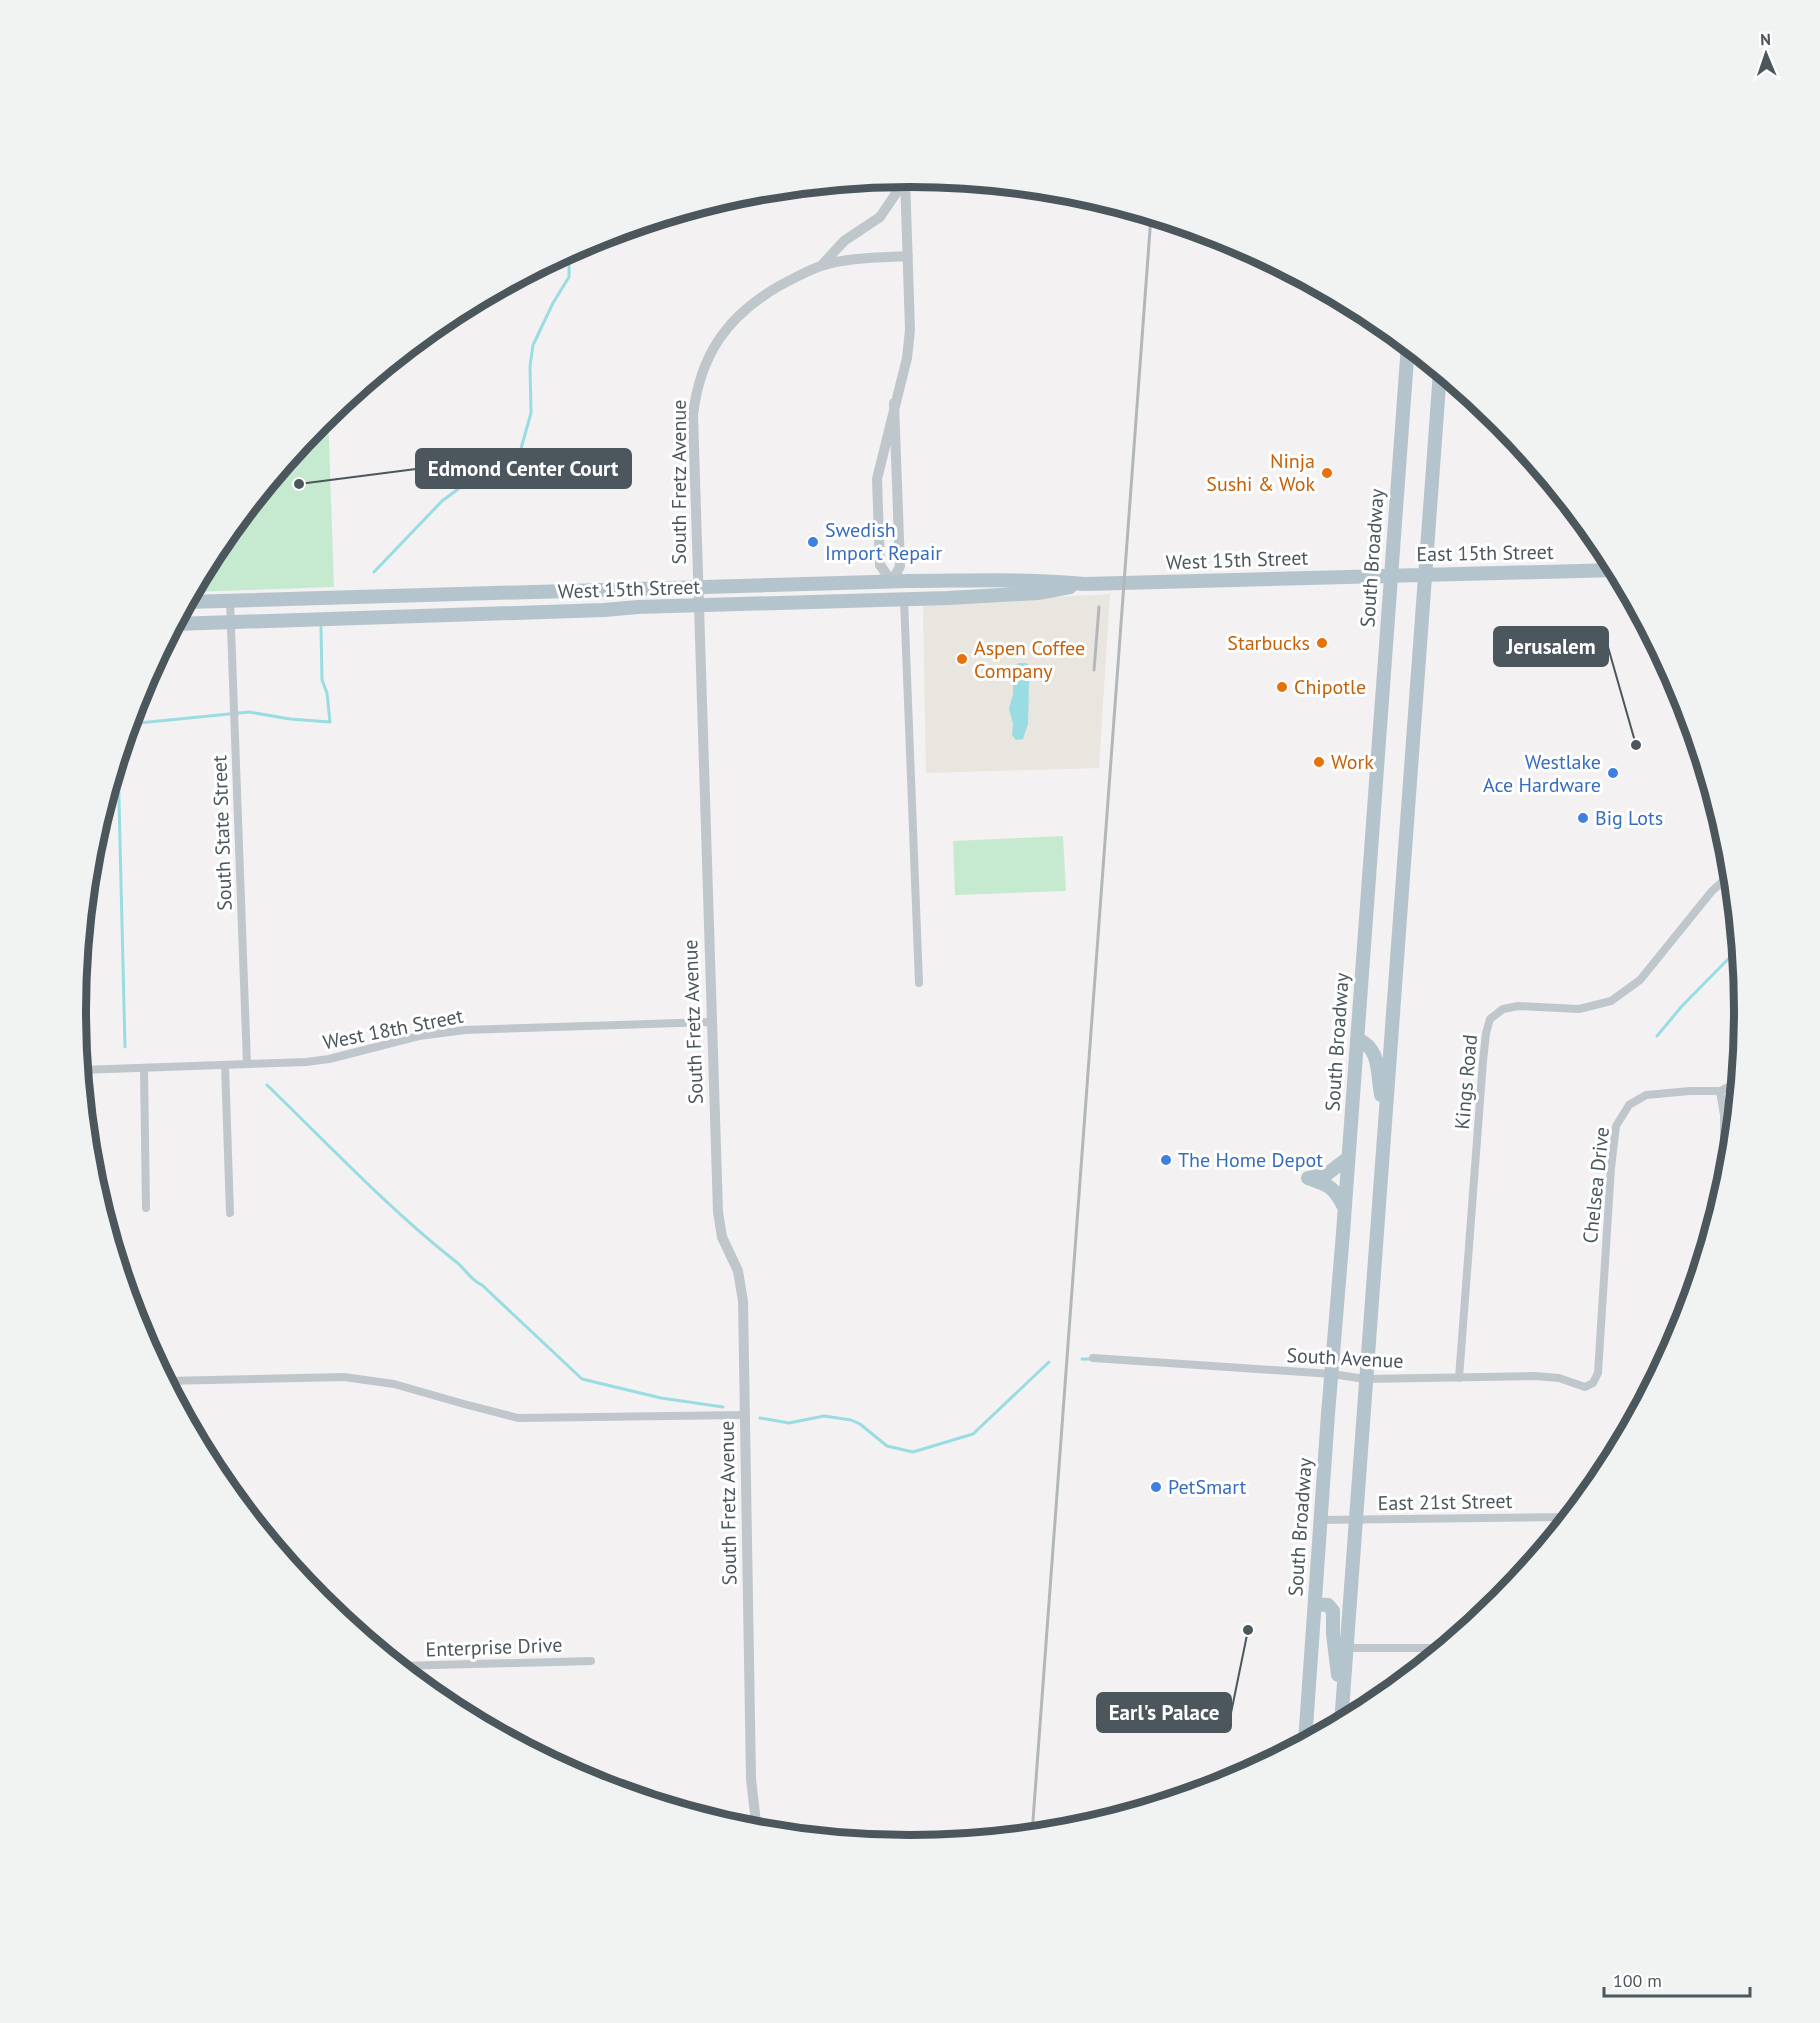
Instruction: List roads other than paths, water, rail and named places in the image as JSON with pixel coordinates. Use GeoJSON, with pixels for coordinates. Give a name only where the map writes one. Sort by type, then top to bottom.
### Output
{"type":"FeatureCollection","features":[{"type":"Feature","properties":{"kind":"main road","name":"South Broadway"},"geometry":{"type":"LineString","coordinates":[[1306,1735],[1407,354]]}},
{"type":"Feature","properties":{"kind":"main road"},"geometry":{"type":"LineString","coordinates":[[1341,1714],[1439,380]]}},
{"type":"Feature","properties":{"kind":"main road","name":"East 15th Street"},"geometry":{"type":"LineString","coordinates":[[1390,575],[1606,570]]}},
{"type":"Feature","properties":{"kind":"main road","name":"West 15th Street"},"geometry":{"type":"LineString","coordinates":[[195,602],[1002,579],[1084,584],[1390,575]]}},
{"type":"Feature","properties":{"kind":"main road"},"geometry":{"type":"LineString","coordinates":[[892,582],[904,599]]}},
{"type":"Feature","properties":{"kind":"main road","name":"West 15th Street"},"geometry":{"type":"LineString","coordinates":[[183,624],[904,599],[1038,593],[1084,584]]}},
{"type":"Feature","properties":{"kind":"main road"},"geometry":{"type":"LineString","coordinates":[[1357,1039],[1370,1046],[1375,1053],[1385,1115]]}},
{"type":"Feature","properties":{"kind":"main road"},"geometry":{"type":"LineString","coordinates":[[1345,1208],[1336,1191],[1330,1186],[1308,1178],[1327,1173],[1348,1158]]}},
{"type":"Feature","properties":{"kind":"main road"},"geometry":{"type":"LineString","coordinates":[[1315,1604],[1328,1605],[1333,1611],[1333,1634],[1342,1703]]}},
{"type":"Feature","properties":{"kind":"main road"},"geometry":{"type":"LineString","coordinates":[[1308,1711],[1311,1732]]}},
{"type":"Feature","properties":{"kind":"street","name":"South Fretz Avenue"},"geometry":{"type":"LineString","coordinates":[[821,266],[844,241],[880,217],[899,187]]}},
{"type":"Feature","properties":{"kind":"street","name":"South Fretz Avenue"},"geometry":{"type":"LineString","coordinates":[[894,403],[900,566],[892,582],[880,565],[877,479],[894,403],[907,358],[910,330],[905,187]]}},
{"type":"Feature","properties":{"kind":"street","name":"South Fretz Avenue"},"geometry":{"type":"LineString","coordinates":[[756,1821],[752,1779],[741,1284],[732,1255],[722,1237],[718,1212],[693,415],[702,370],[709,354],[723,332],[738,315],[760,297],[797,276],[821,266],[848,260],[908,256]]}},
{"type":"Feature","properties":{"kind":"street"},"geometry":{"type":"LineString","coordinates":[[904,599],[919,983]]}},
{"type":"Feature","properties":{"kind":"street","name":"South State Street"},"geometry":{"type":"LineString","coordinates":[[230,601],[247,1064]]}},
{"type":"Feature","properties":{"kind":"street","name":"Kings Road"},"geometry":{"type":"LineString","coordinates":[[1460,1378],[1483,1061],[1490,1019],[1503,1009],[1518,1006],[1580,1009],[1611,1001],[1640,980],[1712,891],[1723,881]]}},
{"type":"Feature","properties":{"kind":"street","name":"West 18th Street"},"geometry":{"type":"LineString","coordinates":[[88,1070],[306,1062],[328,1059],[419,1036],[465,1030],[711,1022]]}},
{"type":"Feature","properties":{"kind":"street"},"geometry":{"type":"LineString","coordinates":[[225,1065],[231,1213]]}},
{"type":"Feature","properties":{"kind":"street"},"geometry":{"type":"LineString","coordinates":[[144,1068],[146,1208]]}},
{"type":"Feature","properties":{"kind":"street","name":"Chelsea Drive"},"geometry":{"type":"LineString","coordinates":[[1593,1383],[1598,1373],[1611,1168],[1616,1126],[1629,1105],[1646,1095],[1720,1091],[1731,1086]]}},
{"type":"Feature","properties":{"kind":"street"},"geometry":{"type":"LineString","coordinates":[[1720,1091],[1724,1115],[1724,1139]]}},
{"type":"Feature","properties":{"kind":"street","name":"South Avenue"},"geometry":{"type":"LineString","coordinates":[[1093,1358],[1332,1374],[1365,1379],[1535,1376],[1558,1378],[1585,1387],[1593,1383]]}},
{"type":"Feature","properties":{"kind":"street"},"geometry":{"type":"LineString","coordinates":[[174,1381],[344,1377],[372,1380],[518,1418],[745,1415]]}},
{"type":"Feature","properties":{"kind":"street","name":"East 21st Street"},"geometry":{"type":"LineString","coordinates":[[1320,1520],[1561,1517]]}},
{"type":"Feature","properties":{"kind":"street"},"geometry":{"type":"LineString","coordinates":[[1346,1648],[1434,1648]]}},
{"type":"Feature","properties":{"kind":"street","name":"Enterprise Drive"},"geometry":{"type":"LineString","coordinates":[[408,1666],[591,1661]]}},
{"type":"Feature","properties":{"kind":"water"},"geometry":{"type":"Polygon","coordinates":[[[1018,663],[1029,665],[1031,674],[1028,724],[1023,739],[1016,740],[1012,735],[1013,724],[1009,709],[1013,694],[1013,669],[1018,663]]]}},
{"type":"Feature","properties":{"kind":"waterway"},"geometry":{"type":"LineString","coordinates":[[374,572],[442,501],[473,478],[518,459],[531,413],[530,366],[533,345],[553,303],[569,277],[569,261]]}},
{"type":"Feature","properties":{"kind":"waterway"},"geometry":{"type":"LineString","coordinates":[[138,723],[249,712],[290,719],[330,722],[327,693],[322,680],[321,627]]}},
{"type":"Feature","properties":{"kind":"waterway"},"geometry":{"type":"LineString","coordinates":[[119,782],[125,1047]]}},
{"type":"Feature","properties":{"kind":"waterway"},"geometry":{"type":"LineString","coordinates":[[1657,1036],[1682,1006],[1733,955]]}},
{"type":"Feature","properties":{"kind":"waterway"},"geometry":{"type":"LineString","coordinates":[[267,1085],[382,1198],[459,1264],[582,1379],[661,1398],[723,1407]]}},
{"type":"Feature","properties":{"kind":"waterway"},"geometry":{"type":"LineString","coordinates":[[1082,1359],[1092,1359]]}},
{"type":"Feature","properties":{"kind":"waterway"},"geometry":{"type":"LineString","coordinates":[[760,1418],[789,1423],[824,1416],[851,1420],[860,1424],[887,1446],[913,1452],[973,1434],[1049,1362]]}},
{"type":"Feature","properties":{"kind":"railway"},"geometry":{"type":"LineString","coordinates":[[1033,1827],[1150,223]]}},
{"type":"Feature","properties":{"kind":"railway"},"geometry":{"type":"LineString","coordinates":[[1094,670],[1099,607]]}},
{"type":"Feature","properties":{"kind":"place","name":"Ninja Sushi & Wok"},"geometry":{"type":"Point","coordinates":[1327,473]}},
{"type":"Feature","properties":{"kind":"place","name":"Edmond Center Court"},"geometry":{"type":"Point","coordinates":[299,484]}},
{"type":"Feature","properties":{"kind":"place","name":"Swedish Import Repair"},"geometry":{"type":"Point","coordinates":[813,542]}},
{"type":"Feature","properties":{"kind":"place","name":"Starbucks"},"geometry":{"type":"Point","coordinates":[1322,643]}},
{"type":"Feature","properties":{"kind":"place","name":"Aspen Coffee Company"},"geometry":{"type":"Point","coordinates":[962,659]}},
{"type":"Feature","properties":{"kind":"place","name":"Chipotle"},"geometry":{"type":"Point","coordinates":[1282,687]}},
{"type":"Feature","properties":{"kind":"place","name":"Jerusalem"},"geometry":{"type":"Point","coordinates":[1636,745]}},
{"type":"Feature","properties":{"kind":"place","name":"Work"},"geometry":{"type":"Point","coordinates":[1319,762]}},
{"type":"Feature","properties":{"kind":"place","name":"Westlake Ace Hardware"},"geometry":{"type":"Point","coordinates":[1613,773]}},
{"type":"Feature","properties":{"kind":"place","name":"Big Lots"},"geometry":{"type":"Point","coordinates":[1583,818]}},
{"type":"Feature","properties":{"kind":"place","name":"The Home Depot"},"geometry":{"type":"Point","coordinates":[1166,1160]}},
{"type":"Feature","properties":{"kind":"place","name":"PetSmart"},"geometry":{"type":"Point","coordinates":[1156,1487]}},
{"type":"Feature","properties":{"kind":"place","name":"Earl's Palace"},"geometry":{"type":"Point","coordinates":[1248,1630]}}]}
